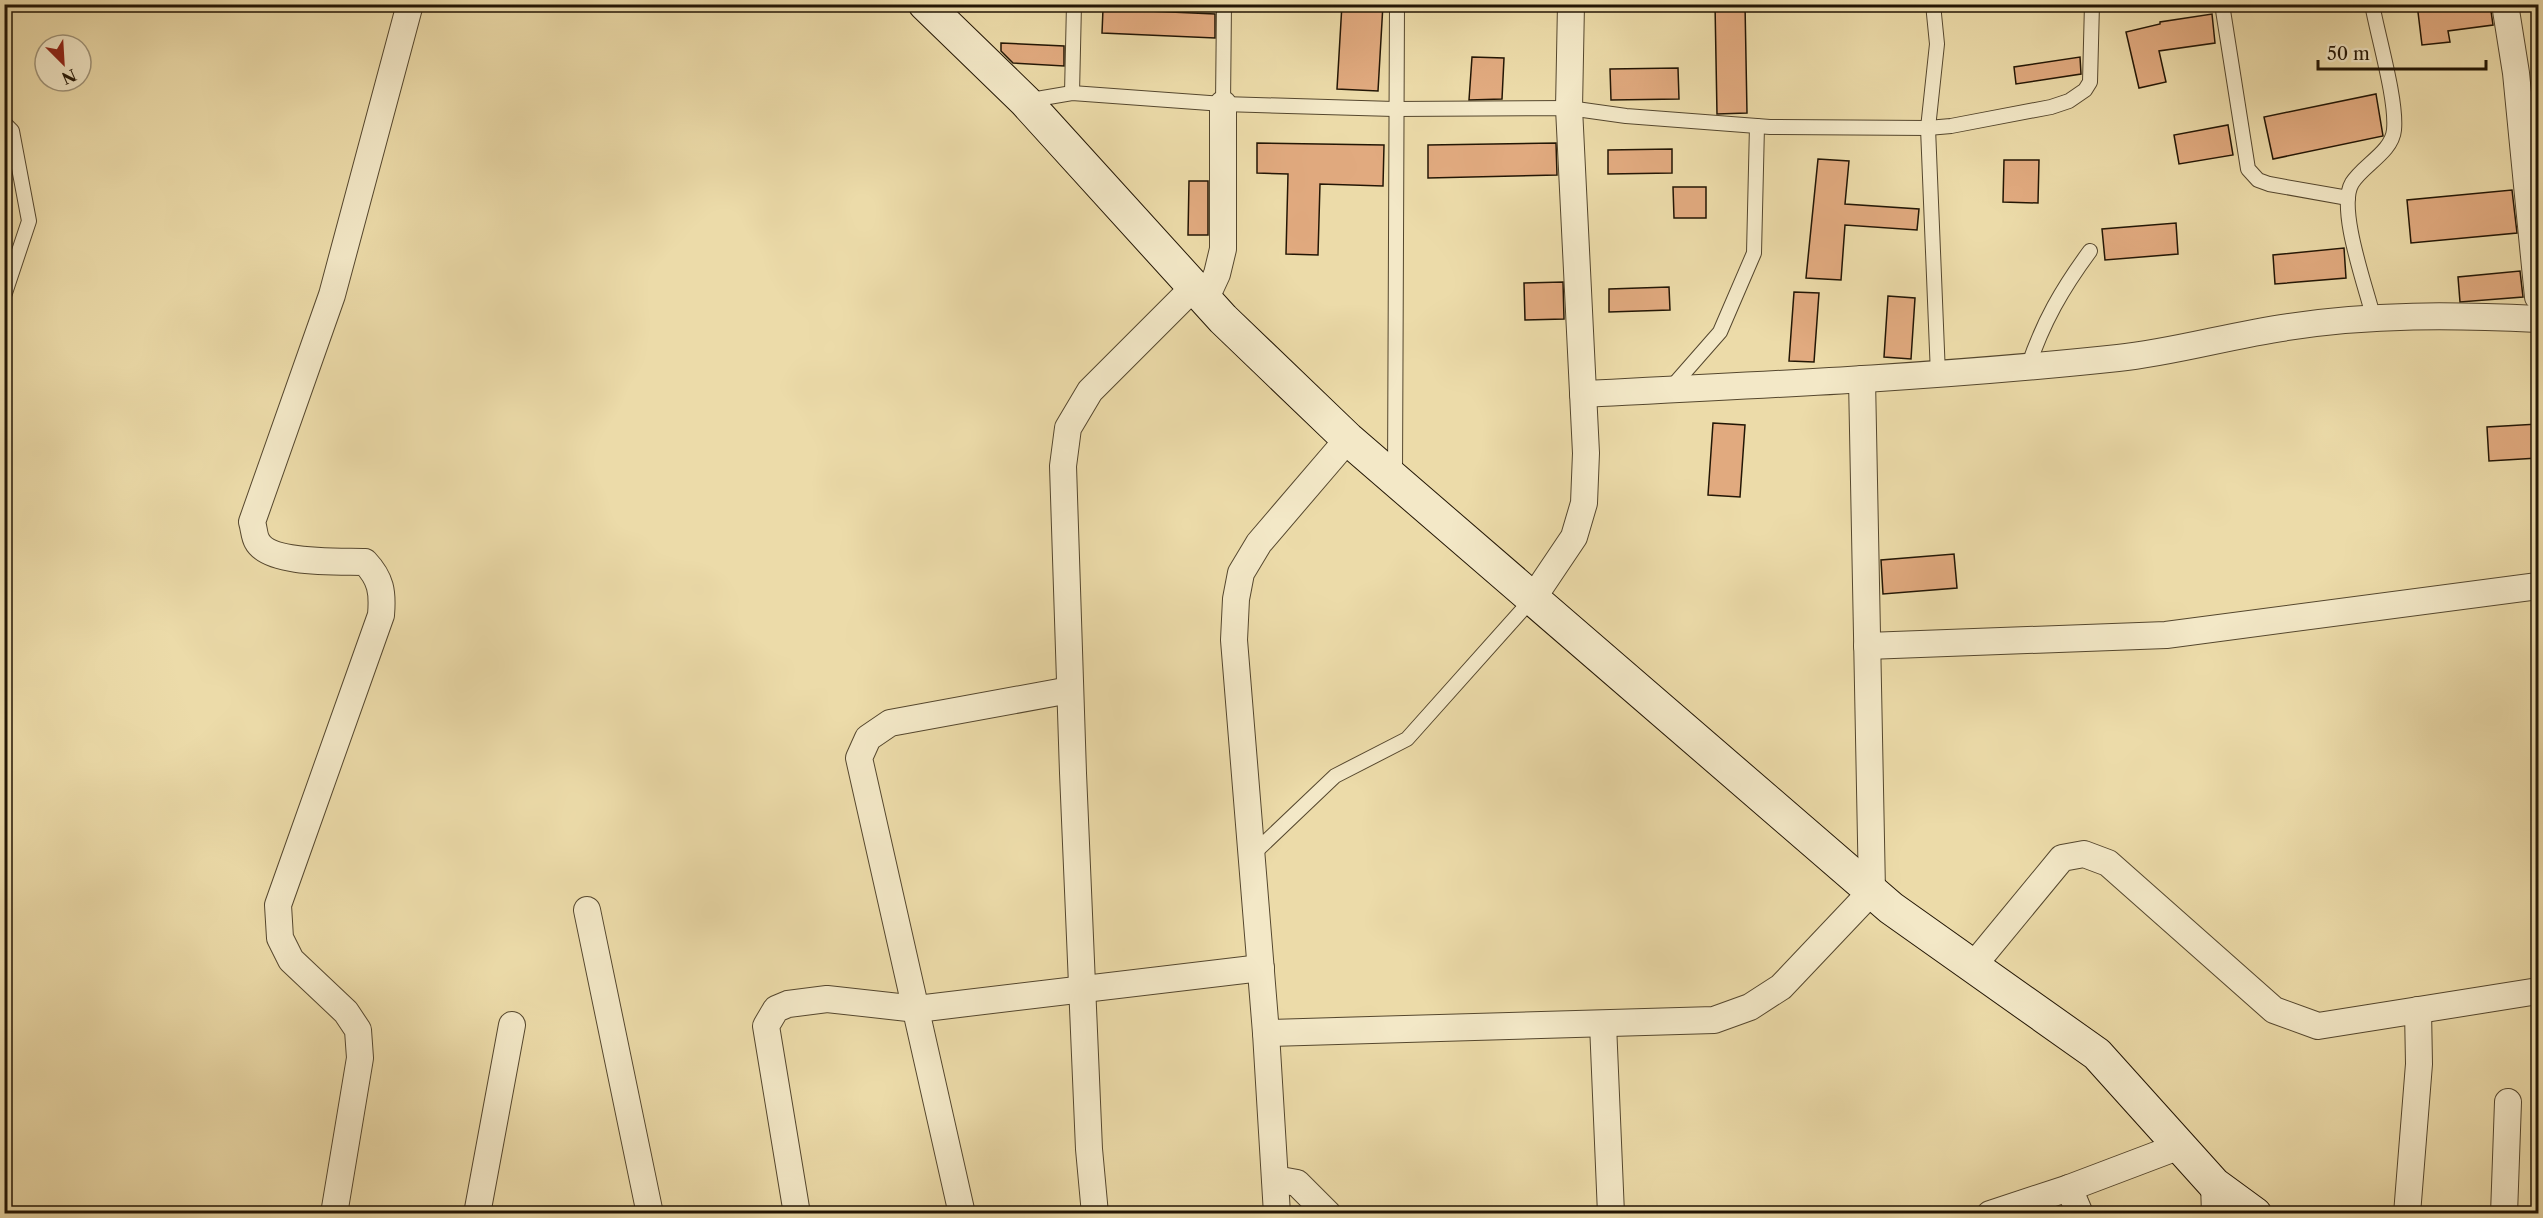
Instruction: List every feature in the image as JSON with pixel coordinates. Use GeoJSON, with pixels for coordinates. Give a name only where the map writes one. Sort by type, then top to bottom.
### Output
{"type":"FeatureCollection","features":[{"type":"Feature","properties":{"kind":"street"},"geometry":{"type":"LineString","coordinates":[[334,1214],[360,1058],[358,1030],[346,1012],[291,960],[280,938],[278,905],[381,615],[383,593],[376,574],[365,562],[294,559],[268,552],[257,542],[252,522],[332,295],[410,4]]}},
{"type":"Feature","properties":{"kind":"street"},"geometry":{"type":"LineString","coordinates":[[925,4],[1024,101],[1199,293],[1348,439],[1891,908],[2097,1054],[2180,1146],[2214,1199],[2255,1214]]}},
{"type":"Feature","properties":{"kind":"street"},"geometry":{"type":"LineString","coordinates":[[1533,598],[1574,537],[1584,503],[1586,453],[1584,394],[1569,108],[1571,4]]}},
{"type":"Feature","properties":{"kind":"street"},"geometry":{"type":"LineString","coordinates":[[2505,4],[2516,73],[2538,297]]}},
{"type":"Feature","properties":{"kind":"street"},"geometry":{"type":"LineString","coordinates":[[1095,1214],[1070,690],[1063,466],[1068,428],[1090,391],[1217,274],[1222,249],[1223,104]]}},
{"type":"Feature","properties":{"kind":"street"},"geometry":{"type":"LineString","coordinates":[[1584,394],[1938,375],[2122,358],[2288,327],[2373,316],[2467,315],[2538,319]]}},
{"type":"Feature","properties":{"kind":"street"},"geometry":{"type":"LineString","coordinates":[[1266,1033],[1442,1026],[1714,1020],[1750,1007],[1780,987],[1872,891],[1862,379]]}},
{"type":"Feature","properties":{"kind":"street"},"geometry":{"type":"LineString","coordinates":[[1277,1214],[1266,1033],[1234,640],[1236,599],[1240,573],[1259,543],[1348,439]]}},
{"type":"Feature","properties":{"kind":"street"},"geometry":{"type":"LineString","coordinates":[[1867,646],[2166,635],[2538,586]]}},
{"type":"Feature","properties":{"kind":"street"},"geometry":{"type":"LineString","coordinates":[[962,1214],[859,758],[867,738],[890,723],[1070,690]]}},
{"type":"Feature","properties":{"kind":"street"},"geometry":{"type":"LineString","coordinates":[[1973,966],[2062,858],[2084,854],[2108,863],[2274,1010],[2318,1026],[2538,991]]}},
{"type":"Feature","properties":{"kind":"street"},"geometry":{"type":"LineString","coordinates":[[587,910],[650,1214]]}},
{"type":"Feature","properties":{"kind":"street"},"geometry":{"type":"LineString","coordinates":[[797,1214],[766,1026],[776,1009],[788,1004],[827,999],[916,1009],[1083,991],[1261,968]]}},
{"type":"Feature","properties":{"kind":"street"},"geometry":{"type":"LineString","coordinates":[[2406,1214],[2419,1064],[2418,1010]]}},
{"type":"Feature","properties":{"kind":"street"},"geometry":{"type":"LineString","coordinates":[[1603,1024],[1611,1214]]}},
{"type":"Feature","properties":{"kind":"street"},"geometry":{"type":"LineString","coordinates":[[477,1214],[512,1025]]}},
{"type":"Feature","properties":{"kind":"street"},"geometry":{"type":"LineString","coordinates":[[2504,1214],[2508,1102]]}},
{"type":"Feature","properties":{"kind":"street"},"geometry":{"type":"LineString","coordinates":[[1990,1214],[2069,1188],[2180,1146]]}},
{"type":"Feature","properties":{"kind":"street"},"geometry":{"type":"LineString","coordinates":[[1275,1179],[1297,1183],[1328,1214]]}},
{"type":"Feature","properties":{"kind":"street"},"geometry":{"type":"LineString","coordinates":[[2069,1188],[2080,1214]]}},
{"type":"Feature","properties":{"kind":"lane"},"geometry":{"type":"LineString","coordinates":[[1072,93],[1074,4]]}},
{"type":"Feature","properties":{"kind":"lane"},"geometry":{"type":"LineString","coordinates":[[1223,104],[1224,4]]}},
{"type":"Feature","properties":{"kind":"lane"},"geometry":{"type":"LineString","coordinates":[[1395,480],[1394,109],[1397,4]]}},
{"type":"Feature","properties":{"kind":"lane"},"geometry":{"type":"LineString","coordinates":[[1934,4],[1937,44],[1928,128],[1938,375]]}},
{"type":"Feature","properties":{"kind":"lane"},"geometry":{"type":"LineString","coordinates":[[1024,101],[1072,93],[1223,104],[1394,109],[1569,108],[1626,116],[1757,126],[1928,128],[2051,107],[2069,101],[2085,90],[2090,82],[2091,4]]}},
{"type":"Feature","properties":{"kind":"lane"},"geometry":{"type":"LineString","coordinates":[[2222,4],[2248,169],[2258,180],[2269,184],[2348,198]]}},
{"type":"Feature","properties":{"kind":"lane"},"geometry":{"type":"LineString","coordinates":[[2372,4],[2392,104],[2394,132],[2388,146],[2352,184],[2348,198],[2349,219],[2373,316]]}},
{"type":"Feature","properties":{"kind":"lane"},"geometry":{"type":"LineString","coordinates":[[4,123],[12,131],[29,221],[4,296]]}},
{"type":"Feature","properties":{"kind":"lane"},"geometry":{"type":"LineString","coordinates":[[1670,389],[1720,332],[1754,253],[1757,126]]}},
{"type":"Feature","properties":{"kind":"lane"},"geometry":{"type":"LineString","coordinates":[[2028,367],[2039,333],[2059,293],[2090,251]]}},
{"type":"Feature","properties":{"kind":"lane"},"geometry":{"type":"LineString","coordinates":[[1252,855],[1335,776],[1407,739],[1533,598]]}},
{"type":"Feature","properties":{"kind":"building"},"geometry":{"type":"Polygon","coordinates":[[[1342,4],[1383,4],[1378,91],[1337,89],[1342,4]]]}},
{"type":"Feature","properties":{"kind":"building"},"geometry":{"type":"Polygon","coordinates":[[[1715,4],[1745,4],[1747,113],[1717,114],[1715,4]]]}},
{"type":"Feature","properties":{"kind":"building"},"geometry":{"type":"Polygon","coordinates":[[[2417,4],[2443,4],[2444,7],[2490,4],[2493,25],[2448,31],[2450,42],[2422,45],[2417,4]]]}},
{"type":"Feature","properties":{"kind":"building"},"geometry":{"type":"Polygon","coordinates":[[[1103,9],[1215,14],[1215,38],[1102,33],[1103,9]]]}},
{"type":"Feature","properties":{"kind":"building"},"geometry":{"type":"Polygon","coordinates":[[[2212,14],[2215,43],[2159,51],[2166,82],[2139,88],[2126,32],[2160,24],[2160,22],[2212,14]]]}},
{"type":"Feature","properties":{"kind":"building"},"geometry":{"type":"Polygon","coordinates":[[[1001,43],[1064,46],[1064,66],[1013,63],[1001,51],[1001,43]]]}},
{"type":"Feature","properties":{"kind":"building"},"geometry":{"type":"Polygon","coordinates":[[[1472,57],[1504,58],[1502,99],[1469,100],[1472,57]]]}},
{"type":"Feature","properties":{"kind":"building"},"geometry":{"type":"Polygon","coordinates":[[[2080,57],[2081,74],[2016,84],[2014,67],[2080,57]]]}},
{"type":"Feature","properties":{"kind":"building"},"geometry":{"type":"Polygon","coordinates":[[[1678,68],[1679,99],[1611,100],[1610,69],[1678,68]]]}},
{"type":"Feature","properties":{"kind":"building"},"geometry":{"type":"Polygon","coordinates":[[[2376,94],[2383,136],[2273,159],[2264,117],[2376,94]]]}},
{"type":"Feature","properties":{"kind":"building"},"geometry":{"type":"Polygon","coordinates":[[[2228,125],[2233,155],[2179,164],[2174,135],[2228,125]]]}},
{"type":"Feature","properties":{"kind":"building"},"geometry":{"type":"Polygon","coordinates":[[[1257,143],[1384,145],[1383,186],[1320,184],[1318,255],[1286,254],[1288,174],[1257,173],[1257,143]]]}},
{"type":"Feature","properties":{"kind":"building"},"geometry":{"type":"Polygon","coordinates":[[[1556,143],[1557,175],[1428,178],[1428,145],[1556,143]]]}},
{"type":"Feature","properties":{"kind":"building"},"geometry":{"type":"Polygon","coordinates":[[[1672,149],[1672,173],[1608,174],[1608,150],[1672,149]]]}},
{"type":"Feature","properties":{"kind":"building"},"geometry":{"type":"Polygon","coordinates":[[[1818,159],[1849,161],[1845,204],[1919,209],[1917,230],[1845,225],[1841,280],[1806,278],[1818,159]]]}},
{"type":"Feature","properties":{"kind":"building"},"geometry":{"type":"Polygon","coordinates":[[[2004,160],[2039,160],[2038,203],[2003,202],[2004,160]]]}},
{"type":"Feature","properties":{"kind":"building"},"geometry":{"type":"Polygon","coordinates":[[[1189,181],[1208,181],[1208,235],[1188,235],[1189,181]]]}},
{"type":"Feature","properties":{"kind":"building"},"geometry":{"type":"Polygon","coordinates":[[[1673,187],[1706,187],[1706,218],[1674,218],[1673,187]]]}},
{"type":"Feature","properties":{"kind":"building"},"geometry":{"type":"Polygon","coordinates":[[[2512,190],[2517,233],[2411,243],[2407,200],[2512,190]]]}},
{"type":"Feature","properties":{"kind":"building"},"geometry":{"type":"Polygon","coordinates":[[[2176,223],[2178,254],[2105,260],[2102,229],[2176,223]]]}},
{"type":"Feature","properties":{"kind":"building"},"geometry":{"type":"Polygon","coordinates":[[[2344,248],[2346,278],[2275,284],[2273,255],[2344,248]]]}},
{"type":"Feature","properties":{"kind":"building"},"geometry":{"type":"Polygon","coordinates":[[[2520,271],[2523,297],[2460,302],[2458,277],[2520,271]]]}},
{"type":"Feature","properties":{"kind":"building"},"geometry":{"type":"Polygon","coordinates":[[[1563,282],[1564,319],[1525,320],[1524,283],[1563,282]]]}},
{"type":"Feature","properties":{"kind":"building"},"geometry":{"type":"Polygon","coordinates":[[[1669,287],[1670,310],[1609,312],[1609,289],[1669,287]]]}},
{"type":"Feature","properties":{"kind":"building"},"geometry":{"type":"Polygon","coordinates":[[[1794,292],[1819,293],[1814,362],[1789,361],[1794,292]]]}},
{"type":"Feature","properties":{"kind":"building"},"geometry":{"type":"Polygon","coordinates":[[[1888,296],[1915,298],[1911,359],[1884,357],[1888,296]]]}},
{"type":"Feature","properties":{"kind":"building"},"geometry":{"type":"Polygon","coordinates":[[[1713,423],[1745,425],[1740,497],[1708,495],[1713,423]]]}},
{"type":"Feature","properties":{"kind":"building"},"geometry":{"type":"Polygon","coordinates":[[[2538,424],[2538,458],[2489,461],[2487,427],[2538,424]]]}},
{"type":"Feature","properties":{"kind":"building"},"geometry":{"type":"Polygon","coordinates":[[[1954,554],[1957,588],[1883,594],[1881,560],[1954,554]]]}}]}
